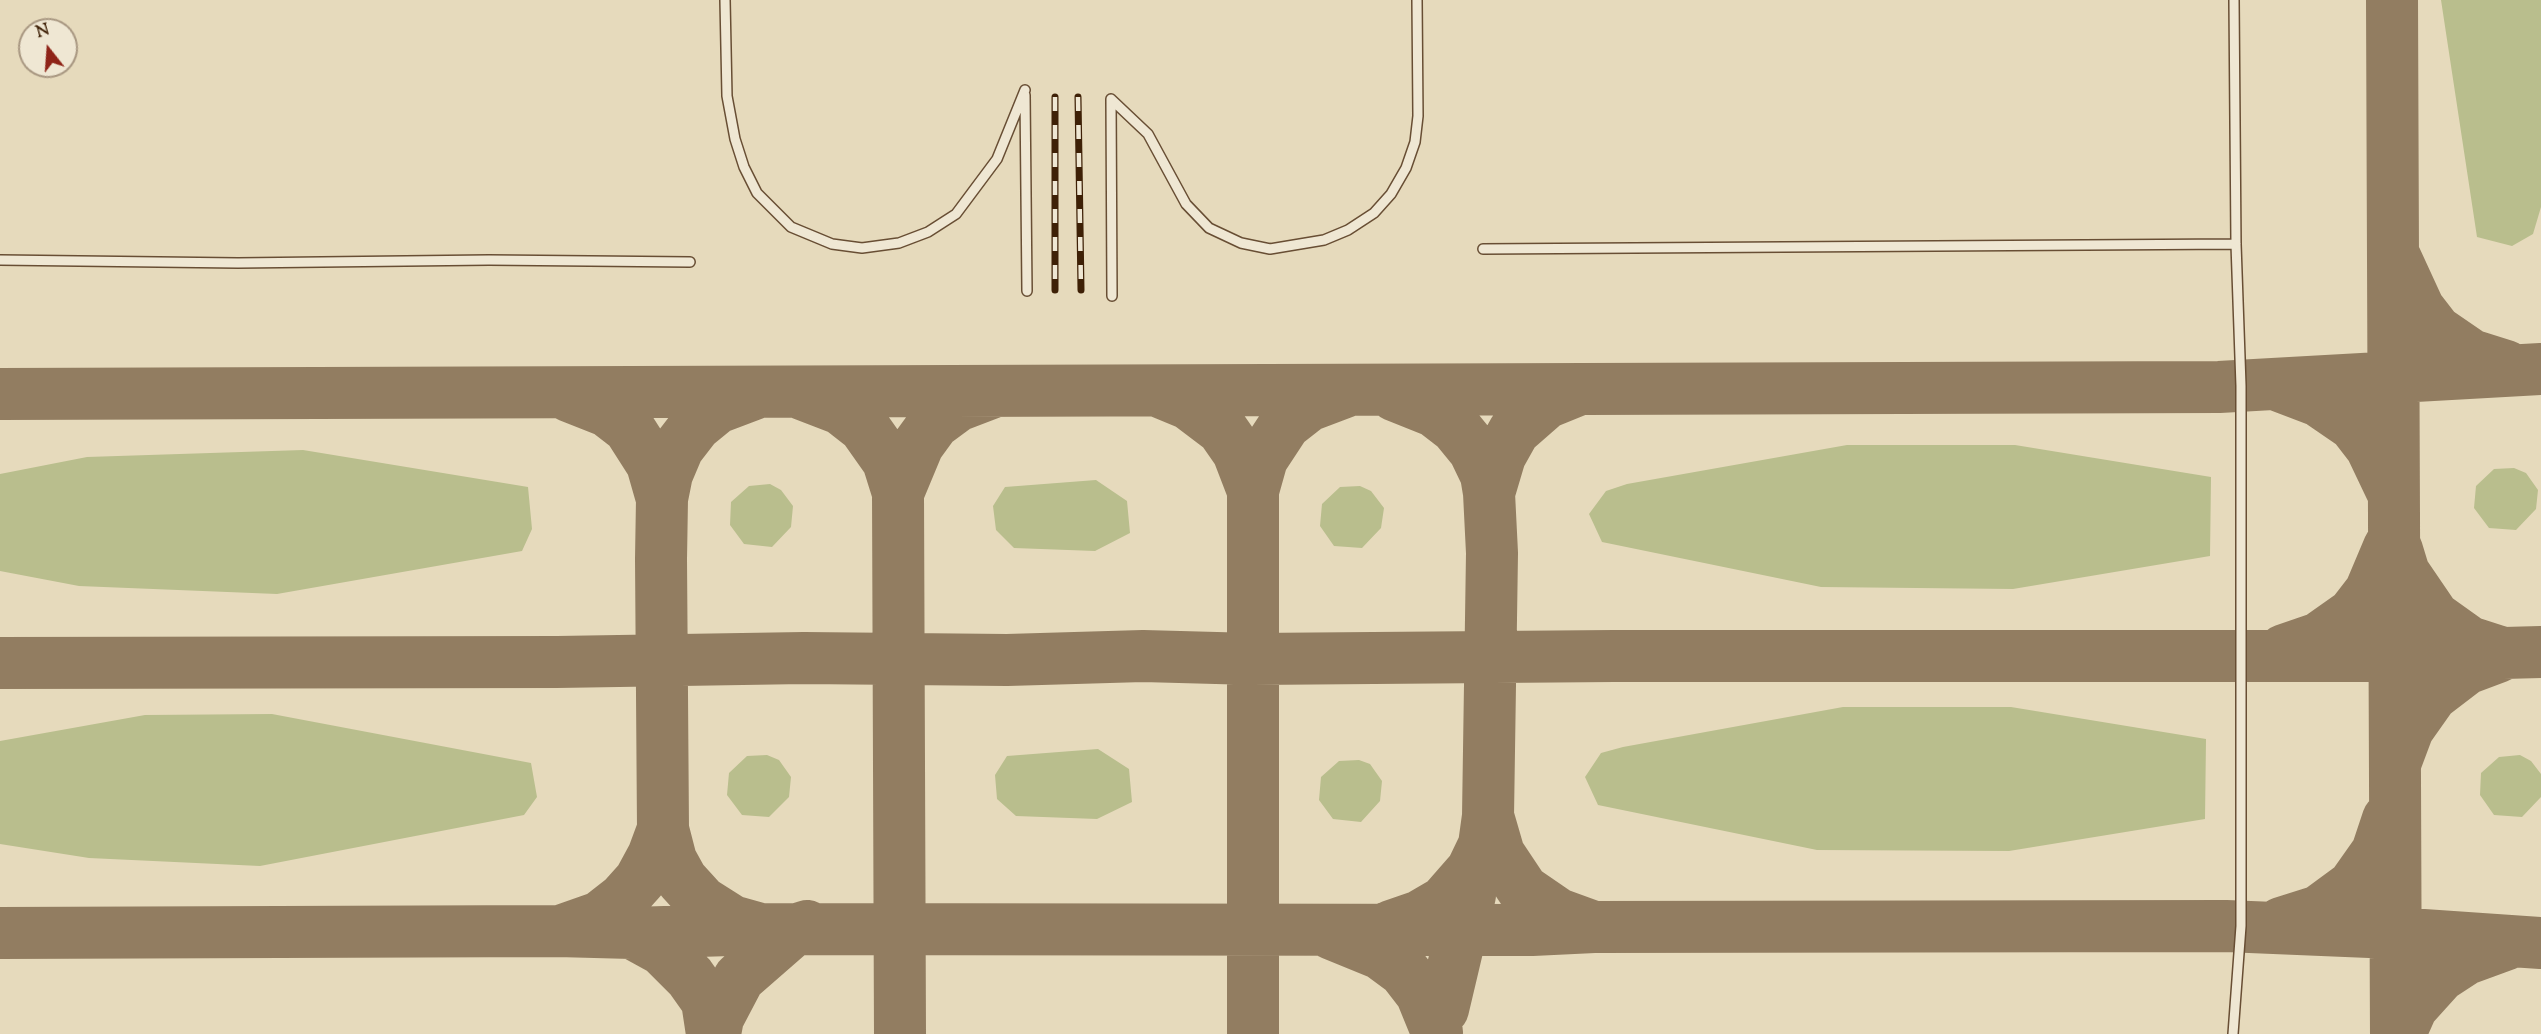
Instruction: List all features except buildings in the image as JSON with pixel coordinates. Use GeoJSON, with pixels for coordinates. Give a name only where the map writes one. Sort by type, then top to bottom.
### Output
{"type":"FeatureCollection","features":[{"type":"Feature","properties":{"kind":"lane"},"geometry":{"type":"LineString","coordinates":[[725,0],[727,96],[735,139],[744,167],[757,194],[791,227],[832,244],[862,248],[899,243],[928,232],[956,213],[979,187],[997,159],[1025,90],[1027,291]]}},
{"type":"Feature","properties":{"kind":"lane"},"geometry":{"type":"LineString","coordinates":[[1112,296],[1111,99],[1148,134],[1186,204],[1209,228],[1241,243],[1270,249],[1300,246],[1324,240],[1348,230],[1374,213],[1391,194],[1406,168],[1415,142],[1418,116],[1417,0]]}},
{"type":"Feature","properties":{"kind":"lane"},"geometry":{"type":"LineString","coordinates":[[2233,1034],[2241,926],[2241,386],[2236,244],[2234,0]]}},
{"type":"Feature","properties":{"kind":"lane"},"geometry":{"type":"LineString","coordinates":[[1483,249],[2236,244]]}},
{"type":"Feature","properties":{"kind":"lane"},"geometry":{"type":"LineString","coordinates":[[0,260],[238,263],[690,262]]}},
{"type":"Feature","properties":{"kind":"green space"},"geometry":{"type":"Polygon","coordinates":[[[2441,0],[2541,0],[2541,207],[2533,234],[2512,246],[2477,237],[2441,0]]]}},
{"type":"Feature","properties":{"kind":"green space"},"geometry":{"type":"Polygon","coordinates":[[[1847,445],[2015,445],[2211,477],[2210,556],[2013,589],[1821,587],[1602,542],[1589,514],[1606,491],[1627,484],[1847,445]]]}},
{"type":"Feature","properties":{"kind":"green space"},"geometry":{"type":"Polygon","coordinates":[[[303,450],[528,487],[532,529],[522,551],[277,594],[79,586],[0,571],[0,474],[87,457],[303,450]]]}},
{"type":"Feature","properties":{"kind":"green space"},"geometry":{"type":"Polygon","coordinates":[[[2514,468],[2526,473],[2538,490],[2536,509],[2516,530],[2489,528],[2474,508],[2476,486],[2494,469],[2514,468]]]}},
{"type":"Feature","properties":{"kind":"green space"},"geometry":{"type":"Polygon","coordinates":[[[1096,480],[1127,501],[1130,533],[1095,551],[1014,548],[996,530],[993,506],[1005,487],[1096,480]]]}},
{"type":"Feature","properties":{"kind":"green space"},"geometry":{"type":"Polygon","coordinates":[[[770,484],[781,490],[793,506],[791,527],[772,547],[744,544],[730,525],[731,502],[749,486],[770,484]]]}},
{"type":"Feature","properties":{"kind":"green space"},"geometry":{"type":"Polygon","coordinates":[[[1360,486],[1371,491],[1384,508],[1381,528],[1362,548],[1334,546],[1320,526],[1322,504],[1340,487],[1360,486]]]}},
{"type":"Feature","properties":{"kind":"green space"},"geometry":{"type":"Polygon","coordinates":[[[1843,707],[2011,707],[2206,739],[2205,819],[2009,851],[1817,850],[1598,805],[1585,777],[1601,753],[1623,747],[1843,707]]]}},
{"type":"Feature","properties":{"kind":"green space"},"geometry":{"type":"Polygon","coordinates":[[[272,714],[531,763],[537,797],[524,815],[260,866],[89,858],[0,844],[0,741],[145,715],[272,714]]]}},
{"type":"Feature","properties":{"kind":"green space"},"geometry":{"type":"Polygon","coordinates":[[[1098,749],[1129,769],[1132,802],[1097,819],[1016,816],[997,799],[995,775],[1007,756],[1098,749]]]}},
{"type":"Feature","properties":{"kind":"green space"},"geometry":{"type":"Polygon","coordinates":[[[767,755],[779,760],[791,777],[789,797],[769,817],[742,815],[727,795],[729,773],[747,756],[767,755]]]}},
{"type":"Feature","properties":{"kind":"green space"},"geometry":{"type":"Polygon","coordinates":[[[2520,755],[2531,761],[2541,774],[2541,797],[2522,817],[2494,815],[2480,795],[2481,773],[2499,757],[2520,755]]]}},
{"type":"Feature","properties":{"kind":"green space"},"geometry":{"type":"Polygon","coordinates":[[[1359,760],[1370,764],[1382,781],[1380,801],[1361,822],[1333,819],[1319,800],[1321,777],[1339,761],[1359,760]]]}},
{"type":"Feature","properties":{"kind":"taxiway"},"geometry":{"type":"LineString","coordinates":[[2392,0],[2396,1034]]}},
{"type":"Feature","properties":{"kind":"taxiway"},"geometry":{"type":"LineString","coordinates":[[2396,259],[2419,309],[2436,331],[2471,355],[2506,366]]}},
{"type":"Feature","properties":{"kind":"taxiway"},"geometry":{"type":"LineString","coordinates":[[0,394],[2219,387],[2541,369]]}},
{"type":"Feature","properties":{"kind":"taxiway"},"geometry":{"type":"LineString","coordinates":[[2277,385],[2319,401],[2354,425],[2371,447],[2391,489]]}},
{"type":"Feature","properties":{"kind":"taxiway"},"geometry":{"type":"LineString","coordinates":[[1489,493],[1500,456],[1514,431],[1546,403],[1578,390]]}},
{"type":"Feature","properties":{"kind":"taxiway"},"geometry":{"type":"LineString","coordinates":[[1160,392],[1189,404],[1222,429],[1238,452],[1253,491]]}},
{"type":"Feature","properties":{"kind":"taxiway"},"geometry":{"type":"LineString","coordinates":[[1253,1034],[1253,491],[1262,459],[1285,424],[1308,406],[1345,392]]}},
{"type":"Feature","properties":{"kind":"taxiway"},"geometry":{"type":"LineString","coordinates":[[898,493],[918,445],[934,423],[957,406],[991,393]]}},
{"type":"Feature","properties":{"kind":"taxiway"},"geometry":{"type":"LineString","coordinates":[[754,394],[717,408],[695,426],[678,448],[667,474],[662,499],[661,559],[663,829],[671,860],[682,880],[702,902],[732,921],[757,928]]}},
{"type":"Feature","properties":{"kind":"taxiway"},"geometry":{"type":"LineString","coordinates":[[802,394],[841,409],[864,427],[888,461],[898,493],[900,1034]]}},
{"type":"Feature","properties":{"kind":"taxiway"},"geometry":{"type":"LineString","coordinates":[[1391,926],[1420,916],[1444,902],[1472,870],[1484,845],[1488,816],[1492,553],[1486,475],[1474,450],[1456,428],[1434,411],[1394,395]]}},
{"type":"Feature","properties":{"kind":"taxiway"},"geometry":{"type":"LineString","coordinates":[[569,396],[607,411],[629,428],[652,464],[662,499]]}},
{"type":"Feature","properties":{"kind":"taxiway"},"geometry":{"type":"LineString","coordinates":[[2284,650],[2319,638],[2353,614],[2370,592],[2389,547]]}},
{"type":"Feature","properties":{"kind":"taxiway"},"geometry":{"type":"LineString","coordinates":[[2397,550],[2404,573],[2434,617],[2469,642],[2500,652]]}},
{"type":"Feature","properties":{"kind":"taxiway"},"geometry":{"type":"LineString","coordinates":[[0,663],[557,662],[804,658],[1007,660],[1143,656],[1253,659],[1614,656],[2393,656],[2541,652]]}},
{"type":"Feature","properties":{"kind":"taxiway"},"geometry":{"type":"LineString","coordinates":[[2396,761],[2408,729],[2432,695],[2466,669],[2498,657]]}},
{"type":"Feature","properties":{"kind":"taxiway"},"geometry":{"type":"LineString","coordinates":[[1488,816],[1499,854],[1523,890],[1558,914],[1591,926]]}},
{"type":"Feature","properties":{"kind":"taxiway"},"geometry":{"type":"LineString","coordinates":[[2281,923],[2319,911],[2353,886],[2377,852],[2388,819]]}},
{"type":"Feature","properties":{"kind":"taxiway"},"geometry":{"type":"LineString","coordinates":[[563,930],[600,917],[623,899],[640,880],[653,856],[663,829]]}},
{"type":"Feature","properties":{"kind":"taxiway"},"geometry":{"type":"LineString","coordinates":[[1443,1009],[1470,895]]}},
{"type":"Feature","properties":{"kind":"taxiway"},"geometry":{"type":"LineString","coordinates":[[715,1034],[718,1018],[739,978],[794,930],[807,926]]}},
{"type":"Feature","properties":{"kind":"taxiway"},"geometry":{"type":"LineString","coordinates":[[0,933],[558,931],[632,933],[763,929],[1532,930],[1594,927],[2226,926],[2394,933],[2541,943]]}},
{"type":"Feature","properties":{"kind":"taxiway"},"geometry":{"type":"LineString","coordinates":[[632,933],[663,950],[690,977],[707,1001],[712,1034]]}},
{"type":"Feature","properties":{"kind":"taxiway"},"geometry":{"type":"LineString","coordinates":[[1332,934],[1381,954],[1404,971],[1421,993],[1437,1032]]}},
{"type":"Feature","properties":{"kind":"taxiway"},"geometry":{"type":"LineString","coordinates":[[2400,1034],[2412,1007],[2440,976],[2466,959],[2507,944]]}},
{"type":"Feature","properties":{"kind":"railway"},"geometry":{"type":"LineString","coordinates":[[1055,97],[1055,290]]}},
{"type":"Feature","properties":{"kind":"railway"},"geometry":{"type":"LineString","coordinates":[[1078,97],[1081,290]]}}]}
